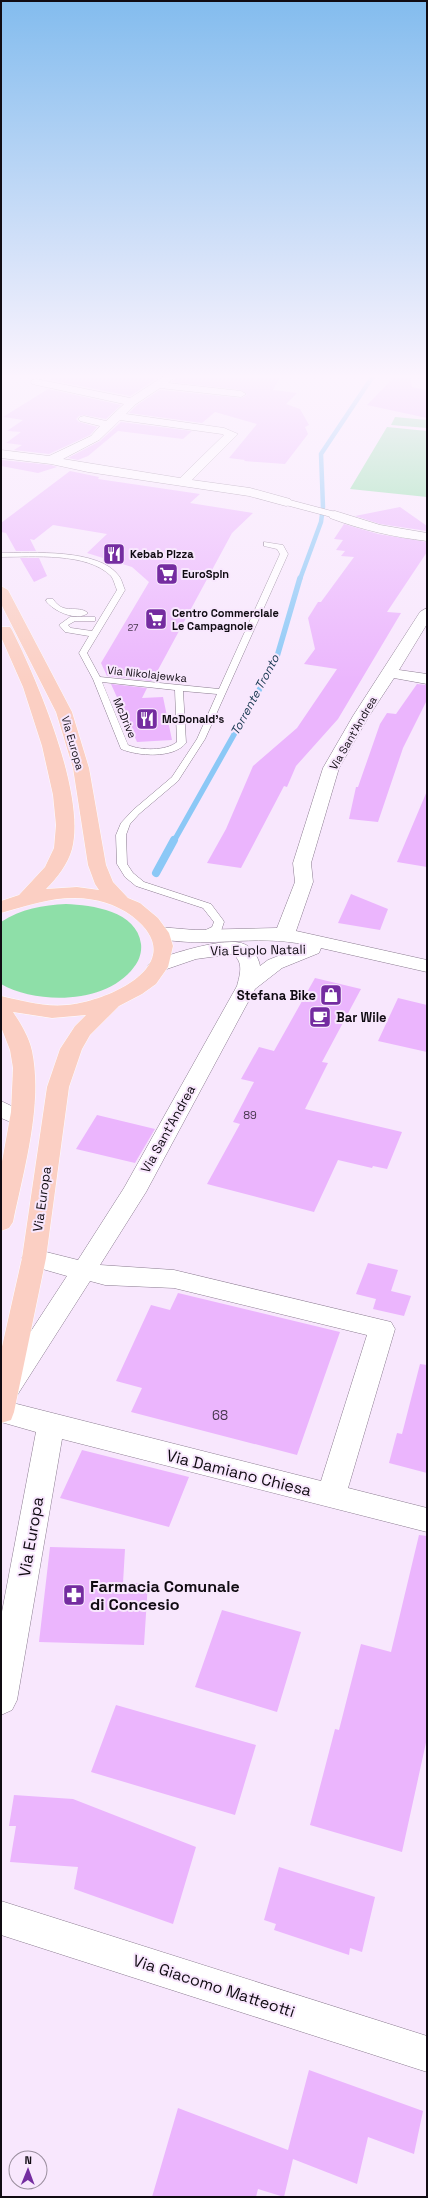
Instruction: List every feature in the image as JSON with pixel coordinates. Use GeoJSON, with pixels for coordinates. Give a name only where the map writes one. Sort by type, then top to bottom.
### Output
{"type":"FeatureCollection","features":[{"type":"Feature","properties":{"kind":"main road","name":"Via Europa"},"geometry":{"type":"LineString","coordinates":[[1,590],[64,712],[81,768],[90,833],[97,865],[104,884],[121,902]]}},
{"type":"Feature","properties":{"kind":"main road","name":"Via Europa"},"geometry":{"type":"LineString","coordinates":[[1,622],[38,703],[52,747],[64,811],[66,834],[63,848],[56,865],[26,898]]}},
{"type":"Feature","properties":{"kind":"main road","name":"Via Europa"},"geometry":{"type":"LineString","coordinates":[[1,907],[26,898],[75,893],[91,894],[121,902],[145,915],[160,933],[163,950],[158,966],[140,986],[112,1002],[82,1031],[65,1061],[58,1087],[34,1258],[2,1406]]}},
{"type":"Feature","properties":{"kind":"main road","name":"Via Europa"},"geometry":{"type":"LineString","coordinates":[[1,1002],[31,1010],[51,1012],[86,1008],[112,1002]]}},
{"type":"Feature","properties":{"kind":"main road"},"geometry":{"type":"LineString","coordinates":[[1,1009],[11,1024],[22,1051],[23,1087],[10,1113],[1,1222]]}},
{"type":"Feature","properties":{"kind":"street"},"geometry":{"type":"LineString","coordinates":[[166,479],[250,492],[317,510],[356,524],[392,533],[427,537]]}},
{"type":"Feature","properties":{"kind":"street","name":"Via Sant'Andrea"},"geometry":{"type":"LineString","coordinates":[[285,934],[304,882],[302,863],[331,768],[361,716],[390,673],[427,612]]}},
{"type":"Feature","properties":{"kind":"street"},"geometry":{"type":"LineString","coordinates":[[390,673],[427,679]]}},
{"type":"Feature","properties":{"kind":"street","name":"Via Euplo Natali"},"geometry":{"type":"LineString","coordinates":[[160,933],[195,936],[285,934],[427,966]]}},
{"type":"Feature","properties":{"kind":"street","name":"Via Sant'Andrea"},"geometry":{"type":"LineString","coordinates":[[2,1406],[134,1192],[247,986],[252,964],[248,955],[238,948]]}},
{"type":"Feature","properties":{"kind":"street","name":"Via Euplo Natali"},"geometry":{"type":"LineString","coordinates":[[158,966],[174,958],[195,953],[238,948],[362,952]]}},
{"type":"Feature","properties":{"kind":"street","name":"Via Sant'Andrea"},"geometry":{"type":"LineString","coordinates":[[247,986],[275,964],[312,950]]}},
{"type":"Feature","properties":{"kind":"street"},"geometry":{"type":"LineString","coordinates":[[34,1258],[105,1276],[174,1279],[382,1329],[331,1496]]}},
{"type":"Feature","properties":{"kind":"street"},"geometry":{"type":"LineString","coordinates":[[2,1406],[51,1425]]}},
{"type":"Feature","properties":{"kind":"street","name":"Via Damiano Chiesa"},"geometry":{"type":"LineString","coordinates":[[51,1425],[427,1520]]}},
{"type":"Feature","properties":{"kind":"street","name":"Via Europa"},"geometry":{"type":"LineString","coordinates":[[1,1700],[51,1425]]}},
{"type":"Feature","properties":{"kind":"street","name":"Via Giacomo Matteotti"},"geometry":{"type":"LineString","coordinates":[[1,1918],[427,2054]]}},
{"type":"Feature","properties":{"kind":"lane"},"geometry":{"type":"LineString","coordinates":[[195,936],[217,929],[219,922],[214,912],[198,902],[156,890],[135,880],[122,864],[121,835],[126,823],[160,793],[182,770],[201,739],[220,692],[284,554],[280,547],[267,544]]}},
{"type":"Feature","properties":{"kind":"lane"},"geometry":{"type":"LineString","coordinates":[[1,555],[64,556],[82,559],[106,568],[114,574],[118,580],[121,590],[107,592]]}},
{"type":"Feature","properties":{"kind":"lane"},"geometry":{"type":"LineString","coordinates":[[1,563],[21,555]]}},
{"type":"Feature","properties":{"kind":"lane"},"geometry":{"type":"LineString","coordinates":[[100,576],[114,574]]}},
{"type":"Feature","properties":{"kind":"lane","name":"Via Nikolajewka"},"geometry":{"type":"LineString","coordinates":[[121,590],[83,653],[97,679],[220,692]]}},
{"type":"Feature","properties":{"kind":"lane"},"geometry":{"type":"LineString","coordinates":[[50,601],[53,607],[63,611],[93,617],[73,619],[63,625],[68,630],[94,634]]}},
{"type":"Feature","properties":{"kind":"lane","name":"McDrive"},"geometry":{"type":"LineString","coordinates":[[97,679],[124,747],[139,751],[174,749],[182,743],[179,688]]}},
{"type":"Feature","properties":{"kind":"green space"},"geometry":{"type":"Polygon","coordinates":[[[356,479],[427,479],[427,497],[350,489],[356,479]]]}},
{"type":"Feature","properties":{"kind":"green space"},"geometry":{"type":"Polygon","coordinates":[[[66,904],[100,908],[122,917],[131,924],[138,933],[141,944],[140,956],[134,967],[122,979],[107,988],[90,994],[71,997],[52,998],[34,995],[16,991],[1,984],[1,922],[32,908],[66,904]]]}},
{"type":"Feature","properties":{"kind":"building"},"geometry":{"type":"Polygon","coordinates":[[[60,479],[98,479],[200,494],[190,503],[253,513],[232,533],[152,681],[107,676],[101,663],[149,582],[132,567],[87,553],[107,534],[53,525],[34,540],[30,539],[36,551],[16,551],[6,533],[1,532],[1,523],[60,479]]]}},
{"type":"Feature","properties":{"kind":"building"},"geometry":{"type":"Polygon","coordinates":[[[400,507],[427,526],[427,531],[380,524],[355,516],[400,507]]]}},
{"type":"Feature","properties":{"kind":"building"},"geometry":{"type":"Polygon","coordinates":[[[344,524],[378,534],[427,542],[427,552],[387,612],[401,613],[338,719],[296,766],[287,787],[284,786],[241,868],[207,863],[226,829],[253,766],[297,728],[337,669],[304,664],[315,649],[308,618],[318,602],[321,602],[354,557],[341,556],[345,551],[336,550],[343,540],[334,539],[344,524]]]}},
{"type":"Feature","properties":{"kind":"building"},"geometry":{"type":"Polygon","coordinates":[[[20,558],[39,558],[47,576],[34,582],[20,558]]]}},
{"type":"Feature","properties":{"kind":"building","name":"McDonald's"},"geometry":{"type":"Polygon","coordinates":[[[111,684],[147,688],[142,698],[163,697],[172,740],[137,742],[111,684]]]}},
{"type":"Feature","properties":{"kind":"building"},"geometry":{"type":"Polygon","coordinates":[[[417,684],[427,685],[427,700],[403,748],[378,822],[349,819],[356,787],[358,787],[380,724],[387,713],[396,714],[417,684]]]}},
{"type":"Feature","properties":{"kind":"building"},"geometry":{"type":"Polygon","coordinates":[[[427,791],[427,867],[397,862],[427,791]]]}},
{"type":"Feature","properties":{"kind":"building"},"geometry":{"type":"Polygon","coordinates":[[[351,894],[388,909],[380,930],[338,923],[351,894]]]}},
{"type":"Feature","properties":{"kind":"building"},"geometry":{"type":"Polygon","coordinates":[[[315,978],[361,989],[322,1062],[328,1063],[305,1109],[402,1132],[387,1169],[373,1166],[372,1168],[338,1160],[314,1212],[207,1184],[240,1124],[233,1122],[254,1082],[241,1079],[259,1047],[274,1051],[315,978]]]}},
{"type":"Feature","properties":{"kind":"building"},"geometry":{"type":"Polygon","coordinates":[[[398,998],[427,1005],[427,1052],[378,1041],[398,998]]]}},
{"type":"Feature","properties":{"kind":"building"},"geometry":{"type":"Polygon","coordinates":[[[97,1115],[155,1129],[135,1163],[76,1149],[97,1115]]]}},
{"type":"Feature","properties":{"kind":"building"},"geometry":{"type":"Polygon","coordinates":[[[368,1263],[398,1270],[391,1291],[411,1296],[404,1316],[373,1309],[376,1299],[356,1294],[368,1263]]]}},
{"type":"Feature","properties":{"kind":"building"},"geometry":{"type":"Polygon","coordinates":[[[178,1293],[340,1332],[297,1455],[131,1412],[142,1388],[116,1381],[151,1305],[170,1310],[178,1293]]]}},
{"type":"Feature","properties":{"kind":"building"},"geometry":{"type":"Polygon","coordinates":[[[420,1364],[427,1365],[427,1473],[389,1463],[397,1433],[402,1434],[420,1364]]]}},
{"type":"Feature","properties":{"kind":"building"},"geometry":{"type":"Polygon","coordinates":[[[82,1450],[189,1477],[169,1527],[60,1498],[82,1450]]]}},
{"type":"Feature","properties":{"kind":"building"},"geometry":{"type":"Polygon","coordinates":[[[419,1535],[427,1536],[427,1738],[402,1852],[310,1825],[335,1729],[339,1730],[361,1644],[391,1652],[419,1535]]]}},
{"type":"Feature","properties":{"kind":"building"},"geometry":{"type":"Polygon","coordinates":[[[50,1547],[125,1549],[123,1583],[148,1583],[144,1645],[39,1642],[50,1547]]]}},
{"type":"Feature","properties":{"kind":"building"},"geometry":{"type":"Polygon","coordinates":[[[222,1610],[301,1632],[277,1712],[195,1687],[222,1610]]]}},
{"type":"Feature","properties":{"kind":"building"},"geometry":{"type":"Polygon","coordinates":[[[116,1705],[256,1745],[235,1815],[91,1772],[116,1705]]]}},
{"type":"Feature","properties":{"kind":"building"},"geometry":{"type":"Polygon","coordinates":[[[14,1795],[73,1799],[196,1847],[173,1924],[74,1889],[78,1867],[10,1862],[16,1826],[9,1826],[14,1795]]]}},
{"type":"Feature","properties":{"kind":"building"},"geometry":{"type":"Polygon","coordinates":[[[279,1867],[375,1897],[362,1952],[350,1948],[349,1955],[274,1930],[276,1924],[264,1920],[279,1867]]]}},
{"type":"Feature","properties":{"kind":"building"},"geometry":{"type":"Polygon","coordinates":[[[309,2070],[423,2111],[414,2154],[368,2137],[357,2184],[293,2159],[284,2197],[258,2189],[256,2197],[152,2197],[178,2108],[288,2150],[309,2070]]]}},
{"type":"Feature","properties":{"kind":"waterway","name":"Torrente Tronto"},"geometry":{"type":"LineString","coordinates":[[300,579],[321,522],[323,507],[322,479]]}},
{"type":"Feature","properties":{"kind":"waterway","name":"Torrente Tronto"},"geometry":{"type":"LineString","coordinates":[[174,841],[276,660],[300,578]]}},
{"type":"Feature","properties":{"kind":"waterway","name":"Torrente Tronto"},"geometry":{"type":"LineString","coordinates":[[156,873],[174,840]]}},
{"type":"Feature","properties":{"kind":"place","name":"Kebab Pizza"},"geometry":{"type":"Point","coordinates":[114,554]}},
{"type":"Feature","properties":{"kind":"place","name":"EuroSpin"},"geometry":{"type":"Point","coordinates":[167,574]}},
{"type":"Feature","properties":{"kind":"place","name":"Centro Commerciale Le Campagnole"},"geometry":{"type":"Point","coordinates":[156,619]}},
{"type":"Feature","properties":{"kind":"place","name":"McDonald's"},"geometry":{"type":"Point","coordinates":[147,719]}},
{"type":"Feature","properties":{"kind":"place","name":"Stefana Bike"},"geometry":{"type":"Point","coordinates":[331,995]}},
{"type":"Feature","properties":{"kind":"place","name":"Bar Wile"},"geometry":{"type":"Point","coordinates":[320,1017]}},
{"type":"Feature","properties":{"kind":"place","name":"Farmacia Comunale di Concesio"},"geometry":{"type":"Point","coordinates":[74,1595]}}]}
